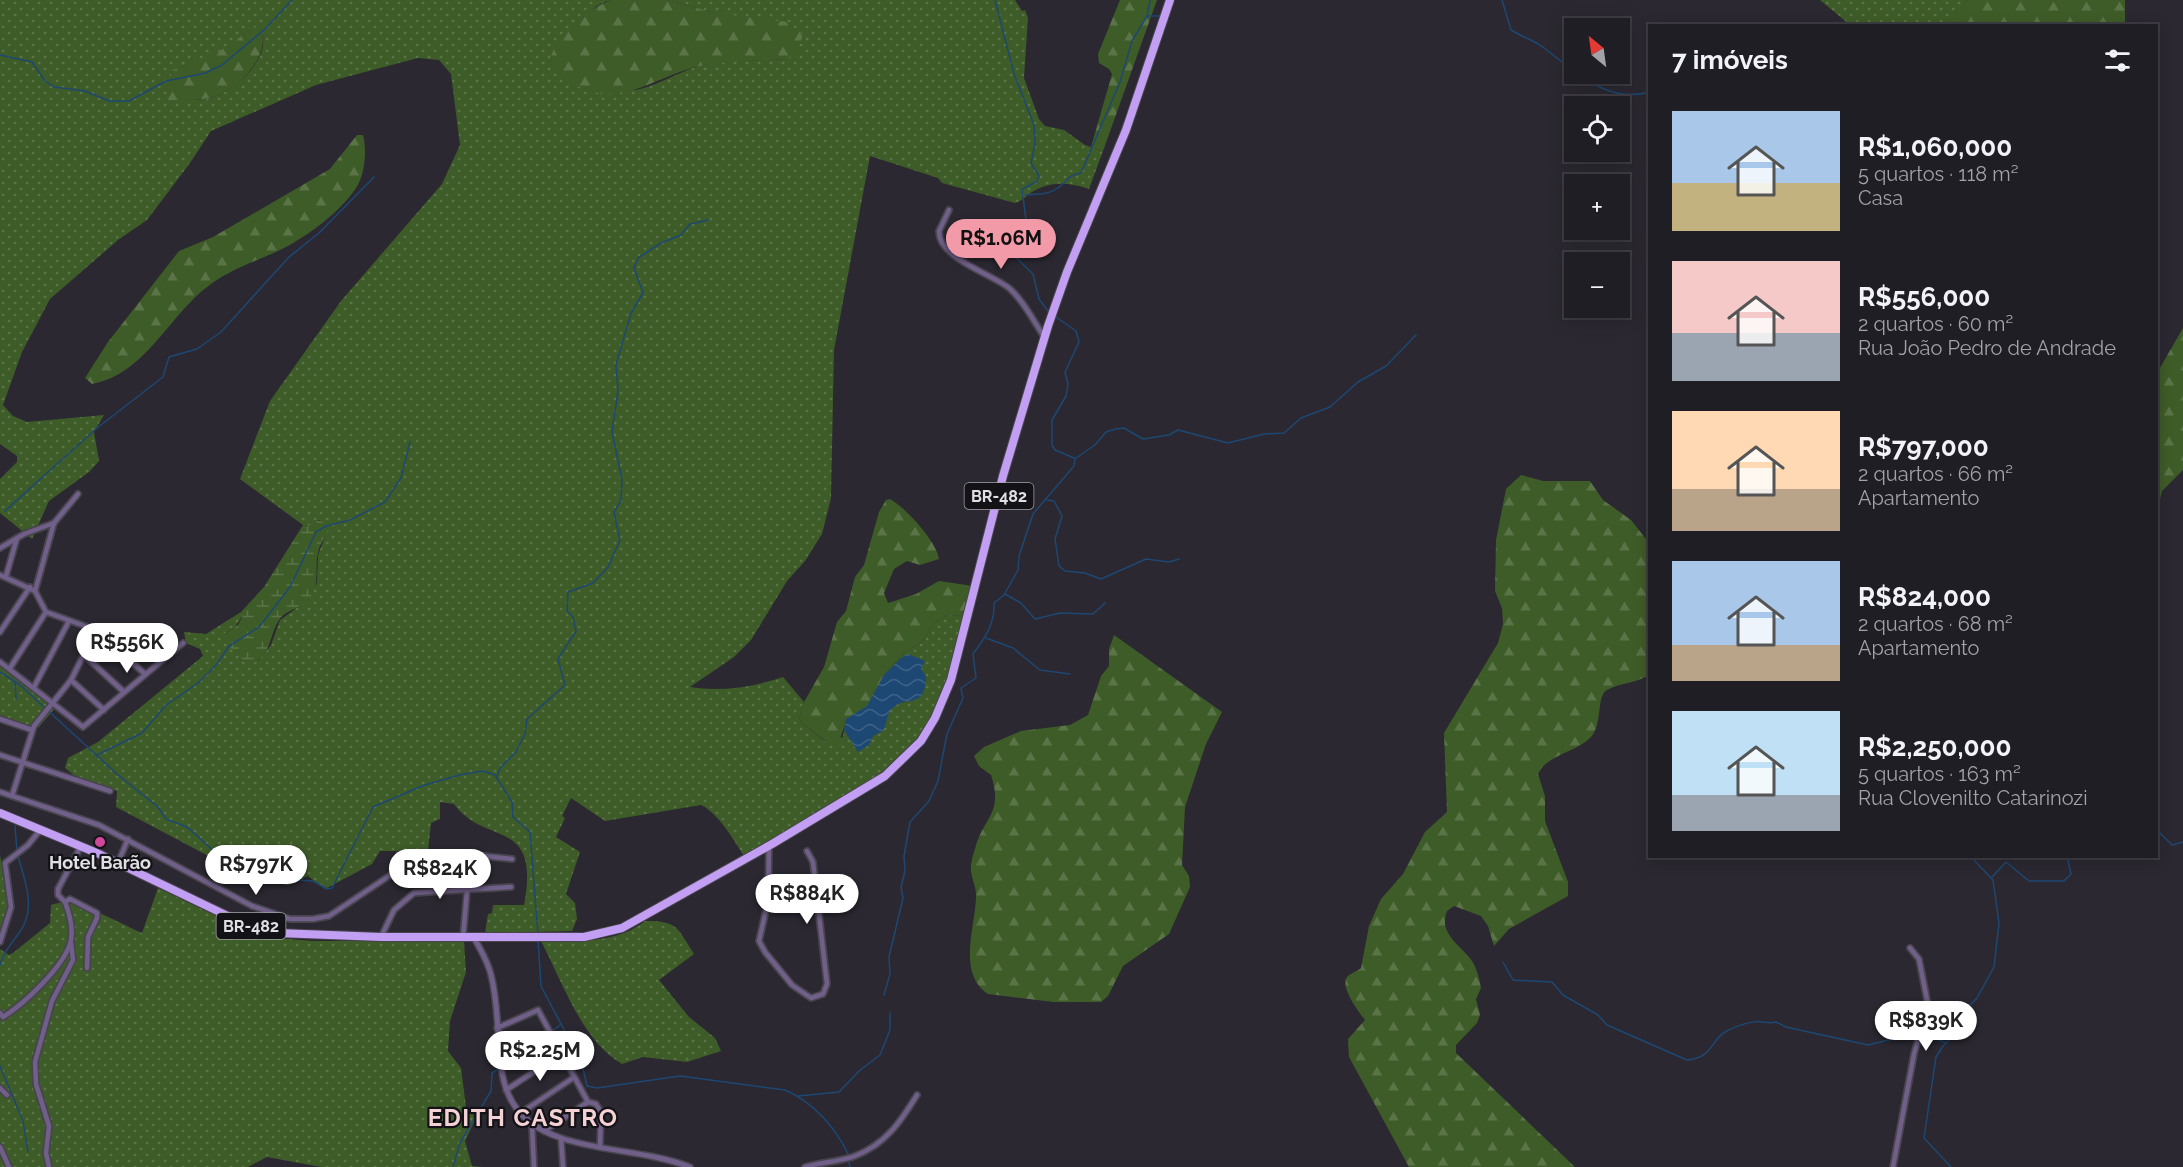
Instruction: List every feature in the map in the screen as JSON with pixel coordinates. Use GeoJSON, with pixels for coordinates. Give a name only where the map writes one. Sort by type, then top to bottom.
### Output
{"type":"FeatureCollection","features":[{"type":"Feature","properties":{"kind":"highway","name":"BR-482"},"geometry":{"type":"LineString","coordinates":[[0,813],[81,846],[234,919],[265,930],[290,935],[381,937],[584,937],[611,933],[679,897],[885,776],[914,750],[928,730],[953,670],[1003,476],[1045,338],[1067,272],[1126,130],[1170,0]]}},
{"type":"Feature","properties":{"kind":"street"},"geometry":{"type":"LineString","coordinates":[[949,210],[939,231],[943,243],[974,269],[1010,289],[1045,338]]}},
{"type":"Feature","properties":{"kind":"street"},"geometry":{"type":"LineString","coordinates":[[35,591],[54,524],[78,494]]}},
{"type":"Feature","properties":{"kind":"street"},"geometry":{"type":"LineString","coordinates":[[0,548],[17,538],[54,524]]}},
{"type":"Feature","properties":{"kind":"street"},"geometry":{"type":"LineString","coordinates":[[17,538],[2,577],[30,587],[35,591],[46,612],[96,630],[145,674]]}},
{"type":"Feature","properties":{"kind":"street"},"geometry":{"type":"LineString","coordinates":[[0,632],[30,587]]}},
{"type":"Feature","properties":{"kind":"street"},"geometry":{"type":"LineString","coordinates":[[10,668],[46,612]]}},
{"type":"Feature","properties":{"kind":"street"},"geometry":{"type":"LineString","coordinates":[[34,687],[69,621]]}},
{"type":"Feature","properties":{"kind":"street"},"geometry":{"type":"LineString","coordinates":[[12,796],[32,730],[71,680],[96,630]]}},
{"type":"Feature","properties":{"kind":"street"},"geometry":{"type":"LineString","coordinates":[[0,662],[34,687],[79,726],[89,725],[124,692],[183,643]]}},
{"type":"Feature","properties":{"kind":"street"},"geometry":{"type":"LineString","coordinates":[[85,656],[124,692]]}},
{"type":"Feature","properties":{"kind":"street"},"geometry":{"type":"LineString","coordinates":[[71,680],[104,710]]}},
{"type":"Feature","properties":{"kind":"street"},"geometry":{"type":"LineString","coordinates":[[0,719],[32,730]]}},
{"type":"Feature","properties":{"kind":"street"},"geometry":{"type":"LineString","coordinates":[[0,755],[110,790]]}},
{"type":"Feature","properties":{"kind":"street"},"geometry":{"type":"LineString","coordinates":[[0,792],[99,825],[252,906],[278,916],[300,920],[321,918],[338,912],[387,876],[411,863],[441,854],[512,859]]}},
{"type":"Feature","properties":{"kind":"street"},"geometry":{"type":"LineString","coordinates":[[0,942],[11,907],[5,863],[28,845],[41,829]]}},
{"type":"Feature","properties":{"kind":"street"},"geometry":{"type":"LineString","coordinates":[[118,863],[128,839]]}},
{"type":"Feature","properties":{"kind":"street"},"geometry":{"type":"LineString","coordinates":[[49,1167],[46,1153],[50,1126],[36,1084],[35,1062],[52,1001],[73,960],[70,918],[65,902],[58,895],[58,889],[81,846]]}},
{"type":"Feature","properties":{"kind":"street"},"geometry":{"type":"LineString","coordinates":[[769,846],[768,900],[759,941],[765,952],[792,985],[811,998],[823,994],[827,984],[813,862],[807,851]]}},
{"type":"Feature","properties":{"kind":"street"},"geometry":{"type":"LineString","coordinates":[[463,938],[470,855]]}},
{"type":"Feature","properties":{"kind":"street"},"geometry":{"type":"LineString","coordinates":[[381,937],[394,910],[414,892],[511,887]]}},
{"type":"Feature","properties":{"kind":"street"},"geometry":{"type":"LineString","coordinates":[[65,902],[70,899],[97,913],[98,918],[88,937],[87,969]]}},
{"type":"Feature","properties":{"kind":"street"},"geometry":{"type":"LineString","coordinates":[[474,938],[492,977],[501,1061],[511,1103],[519,1114],[532,1126],[561,1138],[653,1155],[690,1167]]}},
{"type":"Feature","properties":{"kind":"street"},"geometry":{"type":"LineString","coordinates":[[1,1019],[53,971],[71,943]]}},
{"type":"Feature","properties":{"kind":"street"},"geometry":{"type":"LineString","coordinates":[[1893,1167],[1907,1084],[1928,1005],[1919,959],[1910,948]]}},
{"type":"Feature","properties":{"kind":"street"},"geometry":{"type":"LineString","coordinates":[[497,1028],[535,1009],[540,1012],[573,1078],[588,1102]]}},
{"type":"Feature","properties":{"kind":"street"},"geometry":{"type":"LineString","coordinates":[[501,1061],[549,1032]]}},
{"type":"Feature","properties":{"kind":"street"},"geometry":{"type":"LineString","coordinates":[[507,1090],[561,1054]]}},
{"type":"Feature","properties":{"kind":"street"},"geometry":{"type":"LineString","coordinates":[[519,1114],[573,1078]]}},
{"type":"Feature","properties":{"kind":"street"},"geometry":{"type":"LineString","coordinates":[[0,1088],[7,1095]]}},
{"type":"Feature","properties":{"kind":"street"},"geometry":{"type":"LineString","coordinates":[[805,1167],[855,1156],[871,1148],[893,1133],[918,1095]]}},
{"type":"Feature","properties":{"kind":"street"},"geometry":{"type":"LineString","coordinates":[[544,1131],[592,1101],[600,1107],[600,1146]]}},
{"type":"Feature","properties":{"kind":"street"},"geometry":{"type":"LineString","coordinates":[[532,1126],[534,1167]]}},
{"type":"Feature","properties":{"kind":"street"},"geometry":{"type":"LineString","coordinates":[[561,1138],[563,1167]]}},
{"type":"Feature","properties":{"kind":"street"},"geometry":{"type":"LineString","coordinates":[[0,1147],[9,1167]]}},
{"type":"Feature","properties":{"kind":"green space"},"geometry":{"type":"Polygon","coordinates":[[[0,0],[610,0],[600,4],[584,16],[550,59],[554,69],[573,82],[599,89],[634,90],[651,86],[704,65],[787,59],[715,13],[668,0],[1015,0],[1022,11],[1025,10],[1028,18],[1024,78],[1039,119],[1045,126],[1064,130],[1085,145],[1103,151],[1089,189],[1067,184],[1053,184],[1039,188],[1015,203],[942,183],[938,178],[870,156],[834,350],[831,498],[822,534],[805,561],[787,581],[751,640],[734,657],[690,687],[737,688],[783,677],[804,702],[799,718],[801,722],[826,742],[843,737],[844,728],[852,713],[873,695],[884,675],[905,652],[923,641],[934,623],[947,615],[965,616],[940,698],[928,723],[912,744],[870,782],[744,856],[720,821],[701,805],[605,821],[571,798],[562,816],[565,818],[556,837],[580,852],[566,894],[575,903],[577,919],[572,931],[485,933],[488,914],[492,913],[493,905],[524,905],[527,877],[525,858],[517,845],[507,837],[467,817],[454,804],[440,802],[440,819],[431,823],[428,851],[402,863],[399,851],[380,851],[372,864],[325,889],[308,876],[288,885],[248,877],[116,807],[117,791],[79,779],[65,768],[68,758],[98,742],[203,656],[200,649],[186,643],[184,632],[206,634],[241,612],[243,615],[235,627],[224,634],[226,640],[242,655],[258,661],[271,645],[280,620],[309,599],[317,582],[318,555],[328,528],[319,520],[309,526],[303,525],[240,479],[270,401],[341,301],[442,184],[460,145],[451,74],[439,60],[418,58],[316,85],[211,131],[147,220],[118,240],[50,299],[22,352],[3,405],[13,416],[27,422],[104,415],[94,432],[99,461],[89,472],[49,501],[32,539],[0,513],[0,479],[17,462],[17,456],[0,444],[0,0]],[[259,27],[255,28],[217,53],[172,70],[169,100],[208,98],[228,90],[254,67],[263,47],[263,37],[259,27]]]}},
{"type":"Feature","properties":{"kind":"green space"},"geometry":{"type":"Polygon","coordinates":[[[610,0],[668,0],[715,13],[787,22],[803,34],[798,51],[787,59],[735,61],[705,65],[622,93],[606,94],[588,91],[560,75],[550,59],[557,41],[590,10],[610,0]]]}},
{"type":"Feature","properties":{"kind":"green space"},"geometry":{"type":"Polygon","coordinates":[[[1120,0],[1157,0],[1103,151],[1091,147],[1112,74],[1109,69],[1099,63],[1098,54],[1120,0]]]}},
{"type":"Feature","properties":{"kind":"green space"},"geometry":{"type":"Polygon","coordinates":[[[1820,0],[1968,0],[1948,24],[1849,24],[1820,0]]]}},
{"type":"Feature","properties":{"kind":"green space"},"geometry":{"type":"Polygon","coordinates":[[[1968,0],[2125,0],[2125,24],[1947,24],[1968,0]]]}},
{"type":"Feature","properties":{"kind":"green space"},"geometry":{"type":"Polygon","coordinates":[[[259,26],[263,36],[259,57],[246,76],[237,84],[214,97],[168,100],[172,70],[201,60],[259,26]]]}},
{"type":"Feature","properties":{"kind":"green space"},"geometry":{"type":"Polygon","coordinates":[[[357,135],[363,135],[365,155],[359,183],[332,214],[292,244],[212,283],[189,304],[139,359],[125,370],[110,379],[92,384],[85,378],[108,342],[179,251],[213,237],[330,169],[357,135]]]}},
{"type":"Feature","properties":{"kind":"green space"},"geometry":{"type":"Polygon","coordinates":[[[2183,328],[2183,470],[2162,491],[2158,507],[2158,371],[2183,328]]]}},
{"type":"Feature","properties":{"kind":"green space"},"geometry":{"type":"Polygon","coordinates":[[[1521,475],[1543,481],[1590,481],[1603,500],[1631,520],[1648,541],[1648,675],[1607,690],[1602,698],[1597,725],[1591,737],[1548,762],[1538,774],[1545,796],[1545,821],[1568,882],[1568,896],[1509,929],[1494,946],[1488,926],[1481,916],[1454,906],[1447,911],[1445,918],[1445,925],[1450,936],[1473,963],[1481,988],[1476,999],[1480,1015],[1477,1023],[1456,1045],[1456,1053],[1575,1167],[1409,1167],[1349,1057],[1348,1039],[1365,1020],[1347,992],[1346,980],[1349,975],[1361,968],[1369,926],[1381,899],[1403,874],[1425,832],[1447,812],[1444,733],[1498,643],[1503,624],[1502,608],[1495,591],[1496,540],[1506,489],[1521,475]]]}},
{"type":"Feature","properties":{"kind":"green space"},"geometry":{"type":"Polygon","coordinates":[[[890,499],[904,509],[919,526],[933,544],[939,559],[920,565],[907,561],[894,569],[884,593],[888,603],[916,594],[939,581],[973,586],[965,616],[947,615],[934,623],[923,641],[905,652],[884,675],[867,706],[846,721],[839,742],[828,743],[799,718],[804,702],[824,667],[837,622],[846,611],[855,577],[864,565],[879,512],[886,500],[890,499]]]}},
{"type":"Feature","properties":{"kind":"green space"},"geometry":{"type":"Polygon","coordinates":[[[316,520],[323,522],[328,528],[317,556],[313,592],[306,602],[282,616],[264,654],[254,663],[249,662],[231,649],[223,635],[238,625],[243,615],[241,612],[264,587],[303,525],[309,526],[316,520]]]}},
{"type":"Feature","properties":{"kind":"green space"},"geometry":{"type":"Polygon","coordinates":[[[1114,635],[1222,712],[1206,744],[1185,807],[1182,865],[1189,876],[1190,887],[1169,934],[1123,966],[1108,996],[1101,1002],[1054,1002],[988,994],[979,985],[970,962],[976,895],[971,869],[979,838],[991,815],[995,799],[991,775],[979,766],[974,756],[984,747],[1021,731],[1070,725],[1088,715],[1101,676],[1109,666],[1109,649],[1114,635]]]}},
{"type":"Feature","properties":{"kind":"green space"},"geometry":{"type":"Polygon","coordinates":[[[0,664],[56,707],[38,728],[0,716],[0,664]]]}},
{"type":"Feature","properties":{"kind":"green space"},"geometry":{"type":"Polygon","coordinates":[[[0,855],[9,902],[8,918],[0,937],[0,855]]]}},
{"type":"Feature","properties":{"kind":"green space"},"geometry":{"type":"Polygon","coordinates":[[[158,888],[210,913],[273,938],[313,941],[464,941],[466,972],[450,1021],[448,1051],[461,1068],[466,1107],[473,1107],[474,1122],[465,1141],[472,1166],[483,1167],[321,1167],[267,1157],[248,1167],[0,1167],[0,949],[9,955],[13,953],[50,923],[51,905],[60,903],[84,907],[142,933],[158,888]]]}},
{"type":"Feature","properties":{"kind":"green space"},"geometry":{"type":"Polygon","coordinates":[[[645,921],[665,922],[676,928],[694,954],[659,980],[689,1017],[715,1038],[721,1051],[687,1062],[643,1057],[622,1064],[595,1041],[584,1026],[541,941],[582,941],[608,938],[633,929],[645,921]]]}},
{"type":"Feature","properties":{"kind":"water"},"geometry":{"type":"Polygon","coordinates":[[[908,654],[925,661],[921,669],[926,676],[922,694],[915,700],[900,703],[892,708],[883,731],[873,736],[869,745],[858,752],[844,730],[846,719],[867,706],[884,675],[908,654]]]}},
{"type":"Feature","properties":{"kind":"waterway"},"geometry":{"type":"LineString","coordinates":[[0,55],[32,62],[45,81],[54,87],[85,91],[109,101],[129,101],[166,81],[205,73],[222,65],[265,29],[292,0]]}},
{"type":"Feature","properties":{"kind":"waterway"},"geometry":{"type":"LineString","coordinates":[[995,0],[1014,74],[1034,125],[1035,144],[1031,163],[1039,176],[1036,182],[1022,189],[1026,220],[1002,237],[1000,242],[1033,274],[1039,299],[1048,311]]}},
{"type":"Feature","properties":{"kind":"waterway"},"geometry":{"type":"LineString","coordinates":[[1025,195],[1050,192],[1070,177],[1081,173],[1120,82],[1132,41],[1147,16],[1150,0]]}},
{"type":"Feature","properties":{"kind":"waterway"},"geometry":{"type":"LineString","coordinates":[[1502,0],[1511,30],[1540,45],[1592,83],[1619,93],[1648,92]]}},
{"type":"Feature","properties":{"kind":"waterway"},"geometry":{"type":"LineString","coordinates":[[1148,16],[1161,16]]}},
{"type":"Feature","properties":{"kind":"waterway"},"geometry":{"type":"LineString","coordinates":[[5,511],[97,428],[163,377],[169,357],[197,349],[221,332],[289,257],[319,233],[374,177]]}},
{"type":"Feature","properties":{"kind":"waterway"},"geometry":{"type":"LineString","coordinates":[[497,776],[500,768],[516,752],[525,734],[527,719],[565,685],[558,659],[576,631],[573,617],[567,611],[568,592],[593,583],[608,567],[620,540],[614,512],[621,500],[622,480],[612,432],[618,391],[616,365],[631,313],[643,293],[634,268],[638,258],[661,243],[681,235],[690,224],[708,220]]}},
{"type":"Feature","properties":{"kind":"waterway"},"geometry":{"type":"LineString","coordinates":[[1056,317],[1076,331],[1079,342],[1065,372],[1068,384],[1066,396],[1052,420],[1052,445],[1055,450],[1074,458]]}},
{"type":"Feature","properties":{"kind":"waterway"},"geometry":{"type":"LineString","coordinates":[[1076,458],[1095,445],[1106,432],[1115,429],[1124,428],[1143,439],[1169,435],[1178,430],[1228,443],[1264,434],[1284,433],[1301,418],[1330,407],[1358,382],[1386,366],[1416,335]]}},
{"type":"Feature","properties":{"kind":"waterway"},"geometry":{"type":"LineString","coordinates":[[97,755],[142,733],[166,705],[198,683],[217,664],[229,646],[259,627],[290,587],[316,532],[326,526],[350,520],[385,502],[401,478],[410,442]]}},
{"type":"Feature","properties":{"kind":"waterway"},"geometry":{"type":"LineString","coordinates":[[884,995],[890,974],[889,957],[903,898],[901,887],[910,822],[929,801],[938,781],[947,734],[963,698],[961,688],[976,678],[973,654],[991,624],[994,603],[1004,595],[1018,570],[1019,556],[1033,514],[1074,466],[1075,458]]}},
{"type":"Feature","properties":{"kind":"waterway"},"geometry":{"type":"LineString","coordinates":[[1047,500],[1054,501],[1062,516],[1055,539],[1059,566],[1065,571],[1085,573],[1101,579],[1146,559],[1169,562],[1179,559]]}},
{"type":"Feature","properties":{"kind":"waterway"},"geometry":{"type":"LineString","coordinates":[[1005,594],[1021,603],[1035,619],[1060,613],[1093,614],[1105,603]]}},
{"type":"Feature","properties":{"kind":"waterway"},"geometry":{"type":"LineString","coordinates":[[986,638],[1013,648],[1040,670],[1070,674]]}},
{"type":"Feature","properties":{"kind":"waterway"},"geometry":{"type":"LineString","coordinates":[[0,672],[20,685],[118,775],[158,807],[166,819],[187,827],[215,852],[236,863],[247,873],[289,883],[299,880],[313,881],[327,889],[332,888],[373,807],[422,786],[459,775],[483,771],[495,775],[512,802],[513,817],[530,832],[538,935]]}},
{"type":"Feature","properties":{"kind":"waterway"},"geometry":{"type":"LineString","coordinates":[[15,682],[16,699]]}},
{"type":"Feature","properties":{"kind":"waterway"},"geometry":{"type":"LineString","coordinates":[[15,826],[17,851]]}},
{"type":"Feature","properties":{"kind":"waterway"},"geometry":{"type":"LineString","coordinates":[[2158,831],[2172,845],[2183,842]]}},
{"type":"Feature","properties":{"kind":"waterway"},"geometry":{"type":"LineString","coordinates":[[0,965],[24,924],[27,914],[28,895],[18,856]]}},
{"type":"Feature","properties":{"kind":"waterway"},"geometry":{"type":"LineString","coordinates":[[1951,1167],[1924,1138],[1936,1057],[1943,1046],[1963,1028],[1964,1011],[1977,998],[1994,967],[1999,923],[1993,880],[1972,858]]}},
{"type":"Feature","properties":{"kind":"waterway"},"geometry":{"type":"LineString","coordinates":[[1992,877],[2006,862],[2029,881],[2064,881],[2071,874],[2067,858]]}},
{"type":"Feature","properties":{"kind":"waterway"},"geometry":{"type":"LineString","coordinates":[[538,939],[541,986],[582,1064],[587,1086],[597,1088],[680,1076],[785,1090],[805,1101],[830,1125],[848,1154]]}},
{"type":"Feature","properties":{"kind":"waterway"},"geometry":{"type":"LineString","coordinates":[[1503,962],[1513,980],[1552,982],[1563,995],[1598,1015],[1607,1025],[1687,1060],[1702,1056],[1725,1032],[1754,1022],[1776,1022],[1786,1027],[1868,1045],[1916,1033]]}},
{"type":"Feature","properties":{"kind":"waterway"},"geometry":{"type":"LineString","coordinates":[[798,1096],[839,1092],[859,1071],[880,1055],[890,1030],[890,1013]]}},
{"type":"Feature","properties":{"kind":"waterway"},"geometry":{"type":"LineString","coordinates":[[552,1031],[560,1025]]}},
{"type":"Feature","properties":{"kind":"waterway"},"geometry":{"type":"LineString","coordinates":[[1923,1033],[1946,1043]]}},
{"type":"Feature","properties":{"kind":"waterway"},"geometry":{"type":"LineString","coordinates":[[504,1065],[538,1041]]}},
{"type":"Feature","properties":{"kind":"waterway"},"geometry":{"type":"LineString","coordinates":[[0,1066],[23,1121],[28,1152]]}},
{"type":"Feature","properties":{"kind":"waterway"},"geometry":{"type":"LineString","coordinates":[[453,1167],[460,1143],[491,1091],[492,1073],[500,1068]]}},
{"type":"Feature","properties":{"kind":"waterway"},"geometry":{"type":"LineString","coordinates":[[849,1162],[850,1167]]}},
{"type":"Feature","properties":{"kind":"place","name":"Hotel Barão"},"geometry":{"type":"Point","coordinates":[100,842]}},
{"type":"Feature","properties":{"kind":"district","name":"EDITH CASTRO"},"geometry":{"type":"Point","coordinates":[523,1117]}}]}
